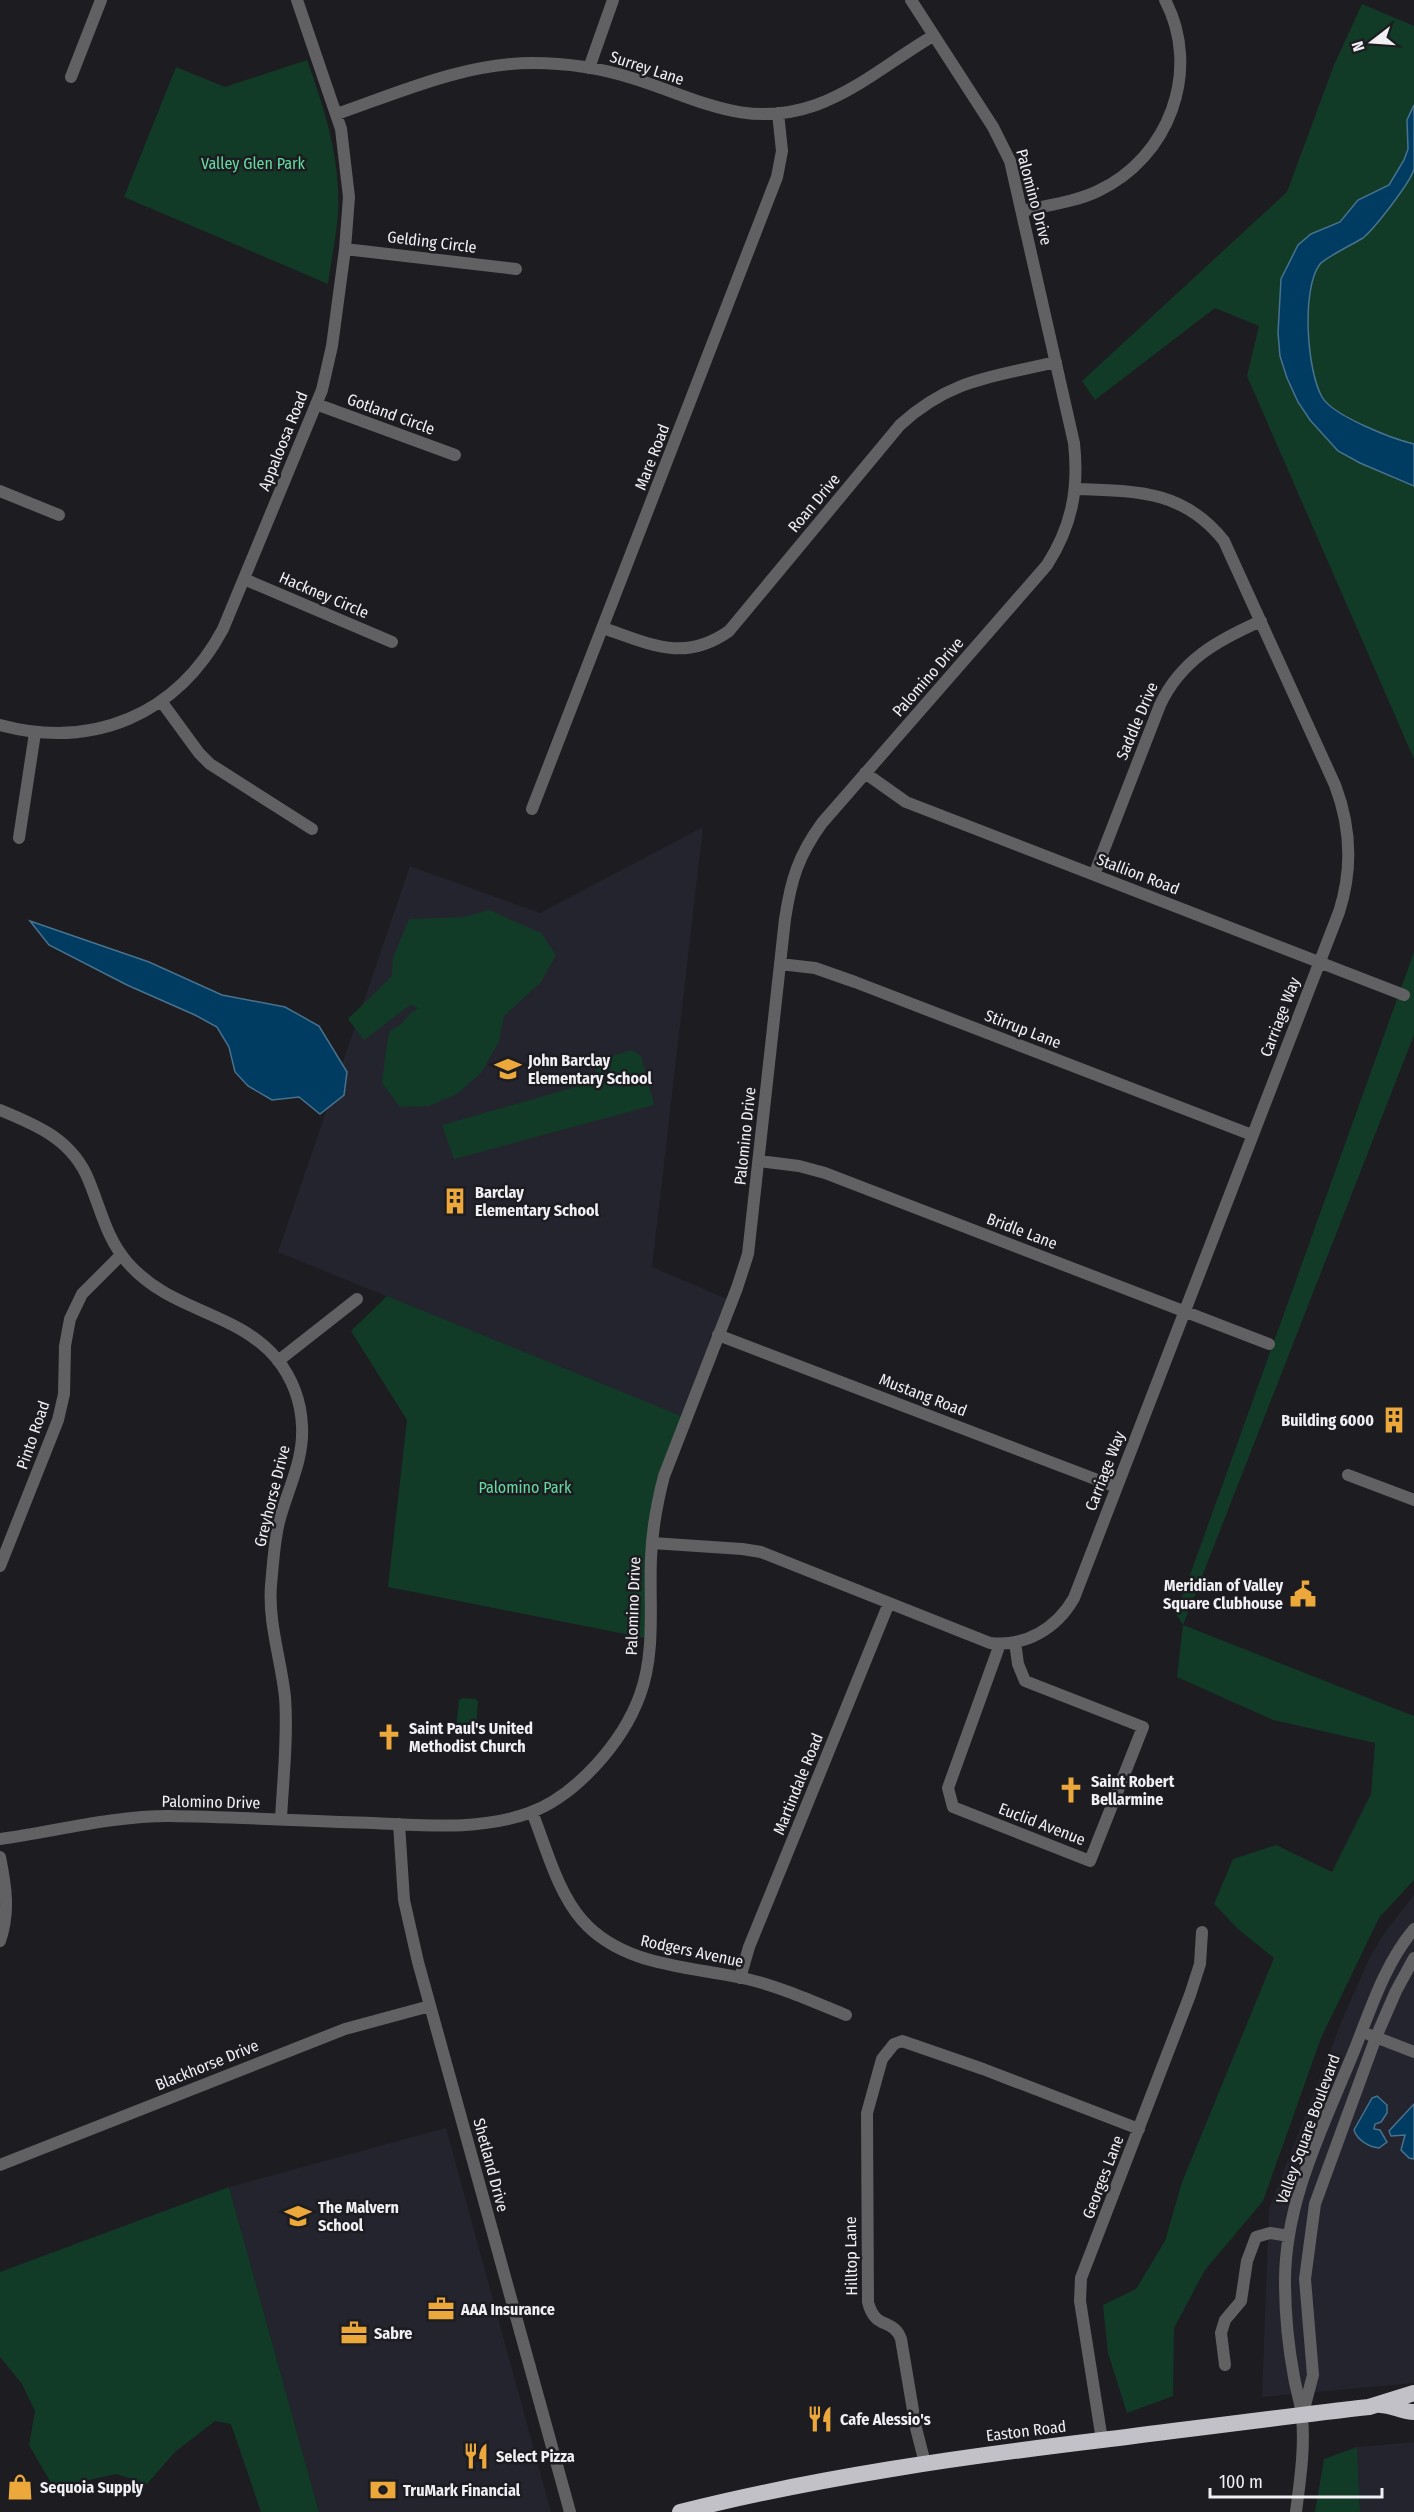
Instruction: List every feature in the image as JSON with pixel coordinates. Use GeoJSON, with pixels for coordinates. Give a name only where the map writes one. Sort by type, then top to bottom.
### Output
{"type":"FeatureCollection","features":[{"type":"Feature","properties":{"kind":"highway","name":"Easton Road"},"geometry":{"type":"LineString","coordinates":[[1379,2405],[1399,2396],[1414,2393]]}},
{"type":"Feature","properties":{"kind":"highway","name":"Easton Road"},"geometry":{"type":"LineString","coordinates":[[680,2512],[812,2483],[925,2463],[1379,2405],[1390,2405],[1406,2412],[1414,2412]]}},
{"type":"Feature","properties":{"kind":"street"},"geometry":{"type":"LineString","coordinates":[[70,77],[101,0]]}},
{"type":"Feature","properties":{"kind":"street","name":"Appaloosa Road"},"geometry":{"type":"LineString","coordinates":[[0,725],[35,733],[72,734],[98,730],[135,717],[178,688],[202,663],[223,629],[316,404],[331,355],[348,220],[348,174],[337,114],[297,0]]}},
{"type":"Feature","properties":{"kind":"street"},"geometry":{"type":"LineString","coordinates":[[589,68],[613,0]]}},
{"type":"Feature","properties":{"kind":"street","name":"Palomino Drive"},"geometry":{"type":"LineString","coordinates":[[0,1839],[115,1821],[167,1816],[471,1825],[532,1812],[550,1802],[584,1777],[611,1747],[632,1714],[643,1684],[650,1647],[654,1516],[664,1476],[748,1254],[790,886],[799,860],[822,823],[1047,565],[1067,528],[1076,489],[1074,443],[1010,161],[999,138],[911,0]]}},
{"type":"Feature","properties":{"kind":"street"},"geometry":{"type":"LineString","coordinates":[[1023,211],[1078,198],[1115,182],[1140,164],[1161,137],[1174,104],[1180,67],[1174,23],[1165,0]]}},
{"type":"Feature","properties":{"kind":"street","name":"Surrey Lane"},"geometry":{"type":"LineString","coordinates":[[337,114],[438,79],[481,68],[534,63],[589,68],[634,79],[717,109],[744,113],[778,113],[806,108],[839,95],[933,36]]}},
{"type":"Feature","properties":{"kind":"street","name":"Mare Road"},"geometry":{"type":"LineString","coordinates":[[532,809],[777,177],[782,151],[778,113]]}},
{"type":"Feature","properties":{"kind":"street","name":"Gelding Circle"},"geometry":{"type":"LineString","coordinates":[[345,249],[516,269]]}},
{"type":"Feature","properties":{"kind":"street","name":"Roan Drive"},"geometry":{"type":"LineString","coordinates":[[603,628],[672,649],[688,649],[718,638],[729,631],[900,425],[917,410],[945,392],[966,383],[1056,362]]}},
{"type":"Feature","properties":{"kind":"street","name":"Gotland Circle"},"geometry":{"type":"LineString","coordinates":[[316,404],[455,455]]}},
{"type":"Feature","properties":{"kind":"street","name":"Carriage Way"},"geometry":{"type":"LineString","coordinates":[[1020,1641],[1048,1629],[1068,1608],[1339,912],[1345,890],[1349,854],[1348,830],[1335,785],[1224,541],[1204,519],[1179,503],[1150,494],[1076,489]]}},
{"type":"Feature","properties":{"kind":"street"},"geometry":{"type":"LineString","coordinates":[[0,491],[59,515]]}},
{"type":"Feature","properties":{"kind":"street","name":"Hackney Circle"},"geometry":{"type":"LineString","coordinates":[[244,579],[392,642]]}},
{"type":"Feature","properties":{"kind":"street","name":"Saddle Drive"},"geometry":{"type":"LineString","coordinates":[[1094,875],[1160,705],[1174,679],[1187,664],[1211,645],[1261,621]]}},
{"type":"Feature","properties":{"kind":"street"},"geometry":{"type":"LineString","coordinates":[[161,701],[199,753],[210,764],[312,829]]}},
{"type":"Feature","properties":{"kind":"street"},"geometry":{"type":"LineString","coordinates":[[20,838],[35,733]]}},
{"type":"Feature","properties":{"kind":"street","name":"Stallion Road"},"geometry":{"type":"LineString","coordinates":[[865,774],[906,802],[1404,995]]}},
{"type":"Feature","properties":{"kind":"street","name":"Stirrup Lane"},"geometry":{"type":"LineString","coordinates":[[780,964],[814,968],[845,979],[1252,1135]]}},
{"type":"Feature","properties":{"kind":"street","name":"Greyhorse Drive"},"geometry":{"type":"LineString","coordinates":[[0,1110],[44,1129],[73,1154],[89,1179],[105,1228],[121,1255],[151,1286],[169,1297],[237,1326],[265,1346],[278,1360],[295,1392],[302,1426],[300,1460],[279,1522],[271,1587],[271,1617],[282,1674],[285,1712],[281,1819]]}},
{"type":"Feature","properties":{"kind":"street","name":"Bridle Lane"},"geometry":{"type":"LineString","coordinates":[[759,1161],[793,1165],[825,1173],[1269,1344]]}},
{"type":"Feature","properties":{"kind":"street","name":"Pinto Road"},"geometry":{"type":"LineString","coordinates":[[0,1566],[58,1420],[64,1394],[65,1346],[70,1319],[82,1294],[121,1255]]}},
{"type":"Feature","properties":{"kind":"street"},"geometry":{"type":"LineString","coordinates":[[278,1360],[357,1299]]}},
{"type":"Feature","properties":{"kind":"street","name":"Mustang Road"},"geometry":{"type":"LineString","coordinates":[[718,1335],[1116,1487]]}},
{"type":"Feature","properties":{"kind":"street"},"geometry":{"type":"LineString","coordinates":[[1348,1475],[1414,1500]]}},
{"type":"Feature","properties":{"kind":"street"},"geometry":{"type":"LineString","coordinates":[[652,1543],[761,1552],[990,1643],[1020,1641]]}},
{"type":"Feature","properties":{"kind":"street","name":"Martindale Road"},"geometry":{"type":"LineString","coordinates":[[740,1978],[749,1947],[889,1603]]}},
{"type":"Feature","properties":{"kind":"street","name":"Euclid Avenue"},"geometry":{"type":"LineString","coordinates":[[1000,1644],[948,1788],[953,1808],[1090,1861],[1143,1727],[1026,1681],[1018,1664],[1020,1641]]}},
{"type":"Feature","properties":{"kind":"street","name":"Rodgers Avenue"},"geometry":{"type":"LineString","coordinates":[[532,1812],[564,1889],[582,1919],[614,1947],[629,1954],[740,1978],[781,1990],[846,2015]]}},
{"type":"Feature","properties":{"kind":"street","name":"Shetland Drive"},"geometry":{"type":"LineString","coordinates":[[399,1824],[404,1900],[430,2006],[570,2512]]}},
{"type":"Feature","properties":{"kind":"street"},"geometry":{"type":"LineString","coordinates":[[0,1857],[8,1902],[0,1941]]}},
{"type":"Feature","properties":{"kind":"street","name":"Valley Square Boulevard"},"geometry":{"type":"LineString","coordinates":[[1302,2414],[1294,2378],[1287,2326],[1285,2278],[1289,2236],[1303,2179],[1372,2002],[1394,1959],[1414,1929]]}},
{"type":"Feature","properties":{"kind":"street","name":"Georges Lane"},"geometry":{"type":"LineString","coordinates":[[1102,2440],[1080,2301],[1080,2287],[1200,1964],[1202,1932]]}},
{"type":"Feature","properties":{"kind":"street","name":"Valley Square Boulevard"},"geometry":{"type":"LineString","coordinates":[[1302,2414],[1313,2374],[1305,2303],[1312,2218],[1321,2185],[1376,2037],[1396,1991],[1414,1958]]}},
{"type":"Feature","properties":{"kind":"street","name":"Blackhorse Drive"},"geometry":{"type":"LineString","coordinates":[[0,2165],[345,2029],[430,2006]]}},
{"type":"Feature","properties":{"kind":"street"},"geometry":{"type":"LineString","coordinates":[[1361,2031],[1414,2052]]}},
{"type":"Feature","properties":{"kind":"street","name":"Hilltop Lane"},"geometry":{"type":"LineString","coordinates":[[925,2463],[916,2428],[901,2339],[895,2328],[875,2319],[868,2302],[867,2113],[887,2049],[902,2041],[983,2069],[1139,2129]]}},
{"type":"Feature","properties":{"kind":"street"},"geometry":{"type":"LineString","coordinates":[[1225,2364],[1221,2333],[1225,2320],[1241,2301],[1251,2246],[1257,2237],[1270,2233],[1289,2236]]}},
{"type":"Feature","properties":{"kind":"street"},"geometry":{"type":"LineString","coordinates":[[1296,2512],[1302,2454],[1302,2414]]}},
{"type":"Feature","properties":{"kind":"shaded area","name":"John Barclay Elementary School"},"geometry":{"type":"Polygon","coordinates":[[[703,827],[652,1267],[732,1301],[686,1418],[278,1252],[410,866],[540,913],[703,827]]]}},
{"type":"Feature","properties":{"kind":"shaded area"},"geometry":{"type":"Polygon","coordinates":[[[1414,1895],[1414,2383],[1262,2397],[1269,2209],[1344,2015],[1369,1959],[1383,1935],[1414,1895]]]}},
{"type":"Feature","properties":{"kind":"shaded area"},"geometry":{"type":"Polygon","coordinates":[[[446,2128],[551,2512],[319,2512],[229,2187],[446,2128]]]}},
{"type":"Feature","properties":{"kind":"shaded area"},"geometry":{"type":"Polygon","coordinates":[[[1414,2442],[1414,2512],[1360,2512],[1357,2447],[1414,2442]]]}},
{"type":"Feature","properties":{"kind":"green space"},"geometry":{"type":"Polygon","coordinates":[[[1362,4],[1414,26],[1414,759],[1247,376],[1259,326],[1215,308],[1095,400],[1082,381],[1287,192],[1334,65],[1362,4]]]}},
{"type":"Feature","properties":{"kind":"green space","name":"Valley Glen Park"},"geometry":{"type":"Polygon","coordinates":[[[307,60],[326,116],[337,174],[338,214],[328,284],[124,197],[176,67],[225,87],[307,60]]]}},
{"type":"Feature","properties":{"kind":"green space"},"geometry":{"type":"Polygon","coordinates":[[[489,910],[541,933],[556,955],[541,982],[504,1016],[499,1041],[481,1073],[457,1094],[429,1106],[400,1107],[382,1083],[388,1039],[390,1031],[419,1008],[410,1005],[364,1040],[348,1019],[392,976],[393,958],[409,919],[465,917],[489,910]]]}},
{"type":"Feature","properties":{"kind":"green space"},"geometry":{"type":"Polygon","coordinates":[[[1414,952],[1414,1035],[1183,1625],[1176,1614],[1414,952]]]}},
{"type":"Feature","properties":{"kind":"green space"},"geometry":{"type":"Polygon","coordinates":[[[632,1050],[641,1056],[654,1105],[454,1159],[442,1125],[600,1080],[596,1070],[606,1058],[632,1050]]]}},
{"type":"Feature","properties":{"kind":"green space","name":"Palomino Park"},"geometry":{"type":"Polygon","coordinates":[[[387,1296],[686,1418],[659,1496],[650,1639],[388,1587],[407,1420],[351,1331],[387,1296]]]}},
{"type":"Feature","properties":{"kind":"green space"},"geometry":{"type":"Polygon","coordinates":[[[1183,1625],[1414,1716],[1414,1880],[1379,1918],[1321,2038],[1263,2201],[1205,2270],[1174,2328],[1173,2396],[1127,2413],[1108,2353],[1103,2305],[1136,2289],[1165,2241],[1182,2182],[1274,1958],[1238,1929],[1214,1904],[1233,1859],[1276,1845],[1332,1872],[1371,1794],[1375,1743],[1273,1720],[1177,1677],[1183,1625]]]}},
{"type":"Feature","properties":{"kind":"green space"},"geometry":{"type":"Polygon","coordinates":[[[462,1698],[476,1699],[478,1702],[476,1729],[456,1728],[459,1700],[462,1698]]]}},
{"type":"Feature","properties":{"kind":"green space"},"geometry":{"type":"Polygon","coordinates":[[[229,2187],[319,2512],[261,2512],[231,2424],[215,2421],[175,2452],[147,2484],[116,2474],[54,2488],[29,2445],[35,2411],[22,2384],[0,2357],[0,2272],[229,2187]]]}},
{"type":"Feature","properties":{"kind":"green space"},"geometry":{"type":"Polygon","coordinates":[[[1357,2447],[1360,2512],[1315,2512],[1324,2459],[1357,2447]]]}},
{"type":"Feature","properties":{"kind":"water"},"geometry":{"type":"Polygon","coordinates":[[[1414,105],[1414,169],[1392,205],[1368,233],[1320,264],[1310,292],[1308,330],[1313,369],[1322,397],[1338,412],[1350,419],[1414,444],[1414,486],[1338,451],[1310,420],[1298,402],[1287,378],[1280,356],[1278,333],[1281,279],[1298,245],[1311,234],[1340,222],[1358,200],[1389,185],[1408,149],[1407,120],[1414,105]]]}},
{"type":"Feature","properties":{"kind":"water"},"geometry":{"type":"Polygon","coordinates":[[[30,921],[149,962],[222,995],[285,1007],[319,1026],[347,1072],[344,1095],[320,1114],[299,1097],[272,1100],[248,1086],[235,1072],[229,1047],[217,1027],[49,945],[30,921]]]}},
{"type":"Feature","properties":{"kind":"water"},"geometry":{"type":"Polygon","coordinates":[[[1377,2096],[1387,2105],[1387,2113],[1381,2122],[1375,2124],[1374,2129],[1380,2130],[1387,2142],[1379,2148],[1364,2142],[1354,2130],[1372,2098],[1377,2096]]]}},
{"type":"Feature","properties":{"kind":"water"},"geometry":{"type":"Polygon","coordinates":[[[1414,2104],[1414,2159],[1409,2158],[1401,2150],[1405,2135],[1391,2136],[1389,2131],[1414,2104]]]}},
{"type":"Feature","properties":{"kind":"place","name":"John Barclay Elementary School"},"geometry":{"type":"Point","coordinates":[508,1069]}},
{"type":"Feature","properties":{"kind":"place","name":"Barclay Elementary School"},"geometry":{"type":"Point","coordinates":[455,1201]}},
{"type":"Feature","properties":{"kind":"place","name":"Building 6000"},"geometry":{"type":"Point","coordinates":[1394,1420]}},
{"type":"Feature","properties":{"kind":"place","name":"Meridian of Valley Square Clubhouse"},"geometry":{"type":"Point","coordinates":[1303,1594]}},
{"type":"Feature","properties":{"kind":"place","name":"Saint Paul's United Methodist Church"},"geometry":{"type":"Point","coordinates":[389,1737]}},
{"type":"Feature","properties":{"kind":"place","name":"Saint Robert Bellarmine"},"geometry":{"type":"Point","coordinates":[1071,1790]}},
{"type":"Feature","properties":{"kind":"place","name":"The Malvern School"},"geometry":{"type":"Point","coordinates":[298,2216]}},
{"type":"Feature","properties":{"kind":"place","name":"AAA Insurance"},"geometry":{"type":"Point","coordinates":[441,2309]}},
{"type":"Feature","properties":{"kind":"place","name":"Sabre"},"geometry":{"type":"Point","coordinates":[354,2333]}},
{"type":"Feature","properties":{"kind":"place","name":"Cafe Alessio's"},"geometry":{"type":"Point","coordinates":[820,2419]}},
{"type":"Feature","properties":{"kind":"place","name":"Select Pizza"},"geometry":{"type":"Point","coordinates":[476,2456]}},
{"type":"Feature","properties":{"kind":"place","name":"Sequoia Supply"},"geometry":{"type":"Point","coordinates":[20,2487]}},
{"type":"Feature","properties":{"kind":"place","name":"TruMark Financial"},"geometry":{"type":"Point","coordinates":[383,2490]}}]}
